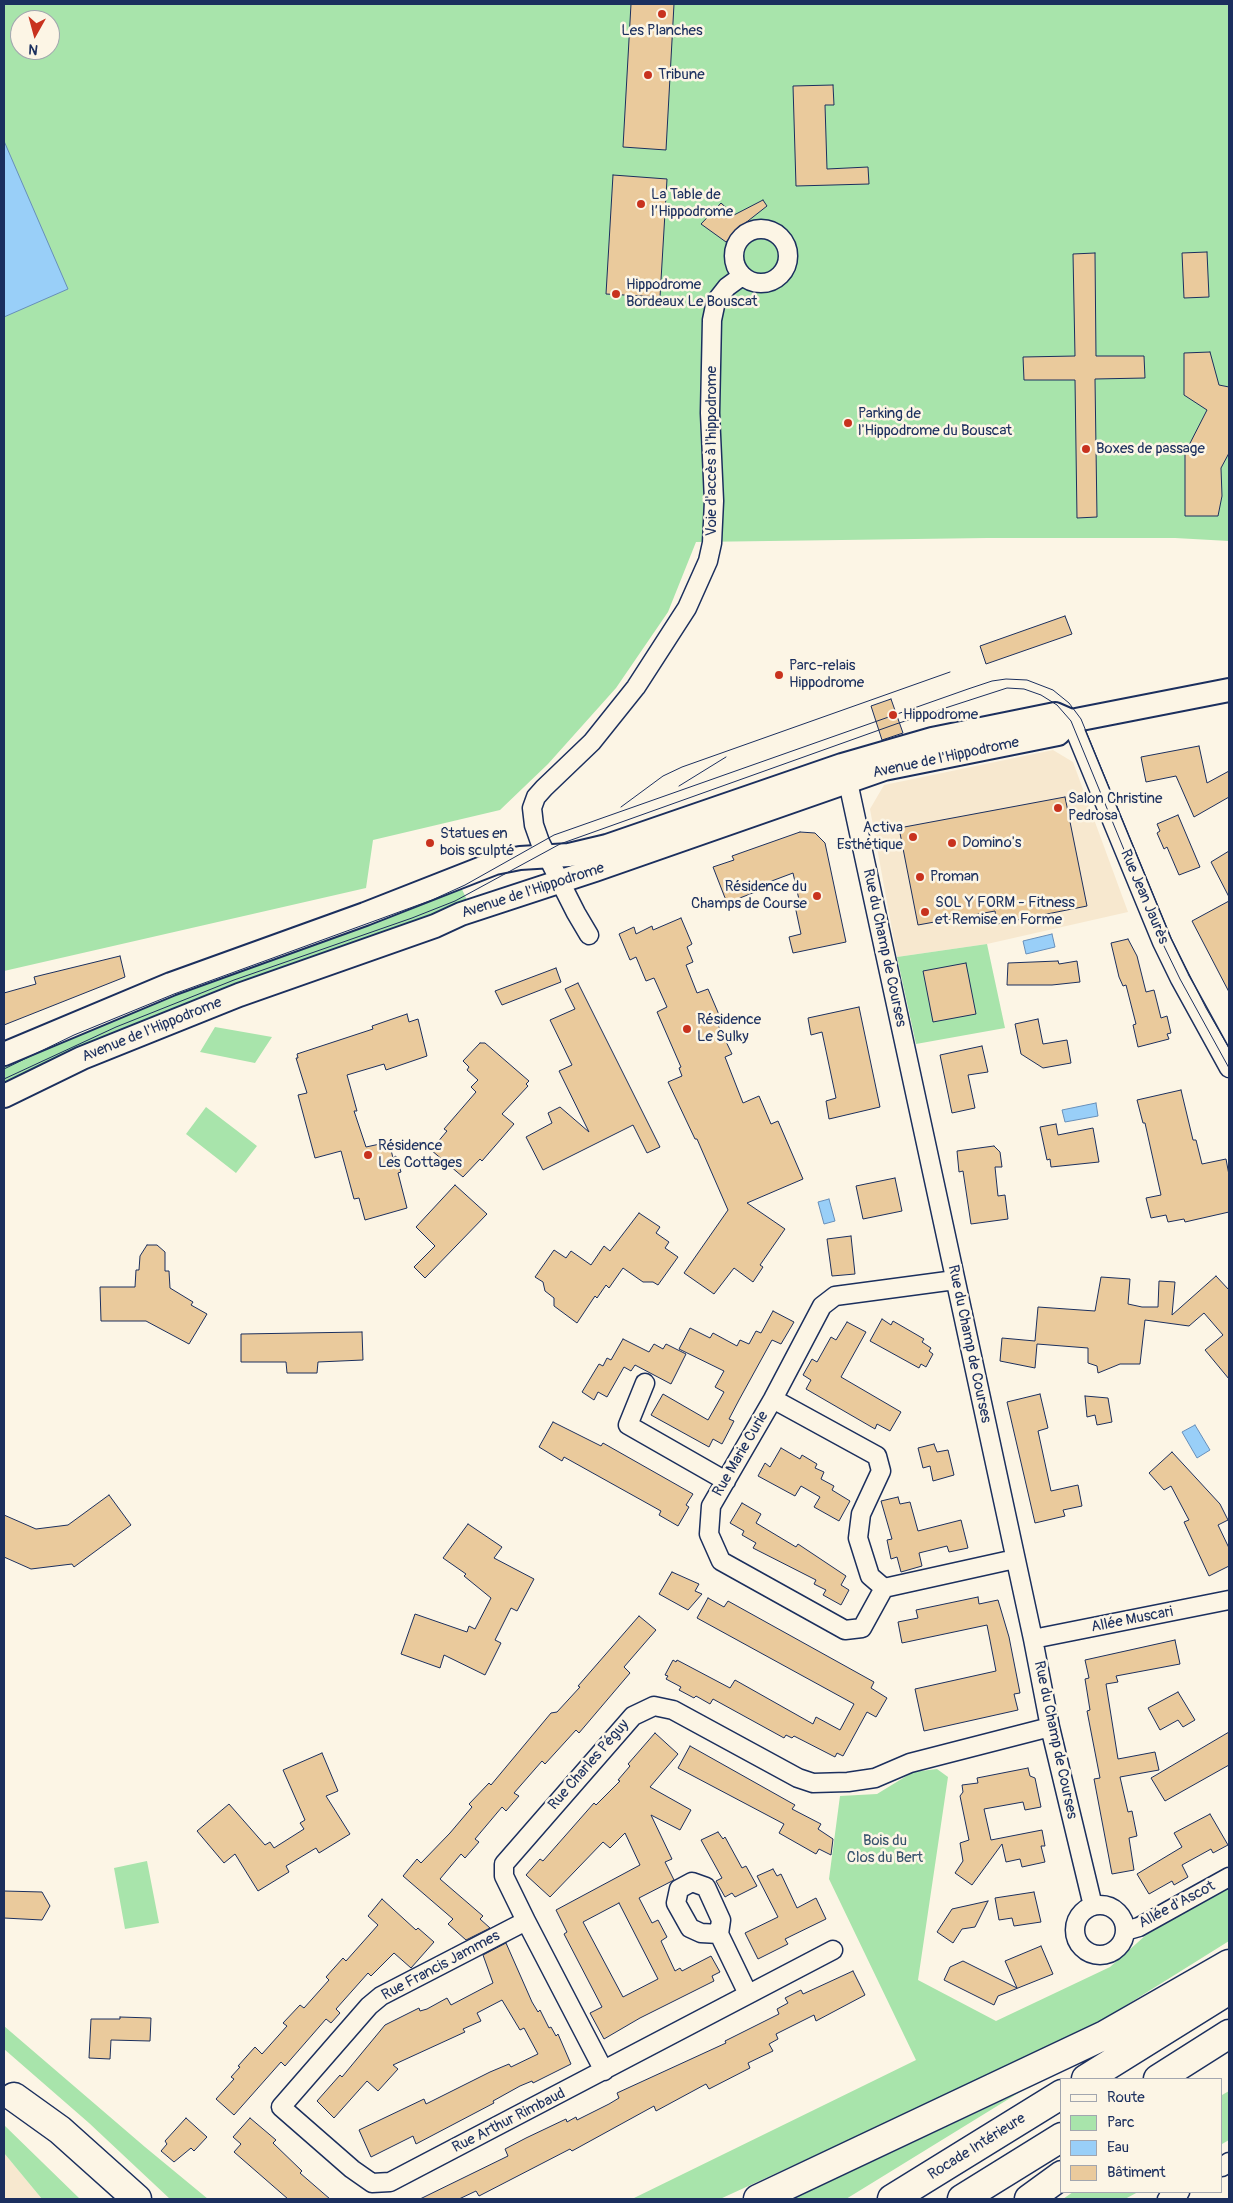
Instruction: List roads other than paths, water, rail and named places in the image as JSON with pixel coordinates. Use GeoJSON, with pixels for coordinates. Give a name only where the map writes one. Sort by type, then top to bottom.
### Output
{"type":"FeatureCollection","features":[{"type":"Feature","properties":{"kind":"main road"},"geometry":{"type":"LineString","coordinates":[[758,2199],[1106,2035],[1229,1964]]}},
{"type":"Feature","properties":{"kind":"main road"},"geometry":{"type":"LineString","coordinates":[[1088,2078],[1229,1990]]}},
{"type":"Feature","properties":{"kind":"main road"},"geometry":{"type":"LineString","coordinates":[[1161,2078],[1180,2071],[1229,2034]]}},
{"type":"Feature","properties":{"kind":"main road"},"geometry":{"type":"LineString","coordinates":[[9,2093],[51,2141],[112,2199]]}},
{"type":"Feature","properties":{"kind":"main road"},"geometry":{"type":"LineString","coordinates":[[9,2093],[60,2130],[137,2199]]}},
{"type":"Feature","properties":{"kind":"main road","name":"Rocade Intérieure"},"geometry":{"type":"LineString","coordinates":[[892,2199],[1060,2095]]}},
{"type":"Feature","properties":{"kind":"main road"},"geometry":{"type":"LineString","coordinates":[[962,2199],[1060,2138]]}},
{"type":"Feature","properties":{"kind":"main road"},"geometry":{"type":"LineString","coordinates":[[1029,2199],[1060,2176]]}},
{"type":"Feature","properties":{"kind":"street","name":"Voie d'accès à l'hippodrome"},"geometry":{"type":"LineString","coordinates":[[589,935],[547,856],[534,825],[534,802],[544,788],[605,727],[665,644],[687,608],[708,561],[712,543],[714,501],[710,414],[712,320],[716,301],[727,287],[742,276]]}},
{"type":"Feature","properties":{"kind":"street","name":"Avenue de l'Hippodrome"},"geometry":{"type":"LineString","coordinates":[[4,1096],[82,1058],[182,1016],[435,926],[461,914],[884,769],[1058,734],[1071,721],[1229,690]]}},
{"type":"Feature","properties":{"kind":"street","name":"Avenue de l'Hippodrome"},"geometry":{"type":"LineString","coordinates":[[4,1054],[171,984],[364,914],[495,862],[588,851],[628,840],[822,772],[907,746],[1055,714],[1071,721]]}},
{"type":"Feature","properties":{"kind":"street","name":"Rue Jean Jaurès"},"geometry":{"type":"LineString","coordinates":[[1071,721],[1162,942],[1229,1068]]}},
{"type":"Feature","properties":{"kind":"street"},"geometry":{"type":"LineString","coordinates":[[848,782],[848,775],[851,772],[907,746]]}},
{"type":"Feature","properties":{"kind":"street"},"geometry":{"type":"LineString","coordinates":[[822,772],[841,777],[848,782]]}},
{"type":"Feature","properties":{"kind":"street","name":"Rue du Champ de Courses"},"geometry":{"type":"LineString","coordinates":[[848,782],[1033,1639],[1050,1727],[1093,1906]]}},
{"type":"Feature","properties":{"kind":"street","name":"Rue Marie Curie"},"geometry":{"type":"LineString","coordinates":[[884,1588],[862,1628],[845,1630],[721,1561],[709,1534],[711,1506],[773,1399],[822,1306],[835,1296],[955,1280]]}},
{"type":"Feature","properties":{"kind":"street"},"geometry":{"type":"LineString","coordinates":[[645,1383],[628,1425],[726,1480]]}},
{"type":"Feature","properties":{"kind":"street"},"geometry":{"type":"LineString","coordinates":[[773,1399],[877,1456],[881,1470],[861,1514],[858,1538],[870,1576],[884,1588],[1015,1559]]}},
{"type":"Feature","properties":{"kind":"street","name":"Allée Muscari"},"geometry":{"type":"LineString","coordinates":[[1033,1639],[1229,1600]]}},
{"type":"Feature","properties":{"kind":"street","name":"Rue Charles Péguy"},"geometry":{"type":"LineString","coordinates":[[604,2071],[504,1876],[504,1864],[633,1716],[654,1706],[673,1710],[798,1778],[813,1783],[848,1782],[875,1778],[910,1763],[1050,1727]]}},
{"type":"Feature","properties":{"kind":"street","name":"Allée d'Ascot"},"geometry":{"type":"LineString","coordinates":[[1125,1931],[1139,1928],[1229,1877]]}},
{"type":"Feature","properties":{"kind":"street"},"geometry":{"type":"LineString","coordinates":[[1101,1905],[1116,1911],[1124,1924],[1125,1931],[1123,1940],[1112,1952],[1104,1955],[1087,1952],[1076,1939],[1076,1922],[1086,1909],[1101,1905]]}},
{"type":"Feature","properties":{"kind":"street","name":"Rue Francis Jammes"},"geometry":{"type":"LineString","coordinates":[[281,2107],[369,2006],[381,1996],[526,1921]]}},
{"type":"Feature","properties":{"kind":"street"},"geometry":{"type":"LineString","coordinates":[[719,1934],[748,1994]]}},
{"type":"Feature","properties":{"kind":"street","name":"Rue Arthur Rimbaud"},"geometry":{"type":"LineString","coordinates":[[281,2107],[352,2169],[372,2183],[390,2182],[833,1950]]}},
{"type":"Feature","properties":{"kind":"street"},"geometry":{"type":"LineString","coordinates":[[1167,2199],[1178,2193]]}},
{"type":"Feature","properties":{"kind":"water"},"geometry":{"type":"Polygon","coordinates":[[[4,141],[68,289],[4,317],[4,141]]]}},
{"type":"Feature","properties":{"kind":"water"},"geometry":{"type":"Polygon","coordinates":[[[1052,934],[1055,947],[1026,954],[1023,941],[1052,934]]]}},
{"type":"Feature","properties":{"kind":"water"},"geometry":{"type":"Polygon","coordinates":[[[1096,1103],[1098,1116],[1065,1122],[1062,1110],[1096,1103]]]}},
{"type":"Feature","properties":{"kind":"water"},"geometry":{"type":"Polygon","coordinates":[[[829,1199],[835,1221],[824,1224],[818,1202],[829,1199]]]}},
{"type":"Feature","properties":{"kind":"water"},"geometry":{"type":"Polygon","coordinates":[[[1195,1425],[1210,1450],[1197,1458],[1182,1432],[1195,1425]]]}},
{"type":"Feature","properties":{"kind":"tram line"},"geometry":{"type":"LineString","coordinates":[[621,807],[663,776],[682,767],[950,672]]}},
{"type":"Feature","properties":{"kind":"tram line"},"geometry":{"type":"LineString","coordinates":[[4,1069],[74,1035],[174,994],[432,900],[465,885],[554,835],[968,689],[992,681],[1006,679],[1027,680],[1053,690],[1069,703],[1081,719],[1171,938],[1206,1008],[1229,1048]]}},
{"type":"Feature","properties":{"kind":"tram line"},"geometry":{"type":"LineString","coordinates":[[4,1079],[116,1027],[234,980],[412,918],[455,901],[560,844],[896,724],[1007,688],[1024,689],[1041,695],[1057,705],[1071,721],[1162,942],[1229,1068]]}},
{"type":"Feature","properties":{"kind":"tram line"},"geometry":{"type":"LineString","coordinates":[[679,786],[726,757]]}},
{"type":"Feature","properties":{"kind":"place","name":"Les Planches"},"geometry":{"type":"Point","coordinates":[662,14]}},
{"type":"Feature","properties":{"kind":"place","name":"Tribune"},"geometry":{"type":"Point","coordinates":[648,75]}},
{"type":"Feature","properties":{"kind":"place","name":"La Table de l’Hippodrome"},"geometry":{"type":"Point","coordinates":[641,204]}},
{"type":"Feature","properties":{"kind":"place","name":"Hippodrome Bordeaux Le Bouscat"},"geometry":{"type":"Point","coordinates":[616,294]}},
{"type":"Feature","properties":{"kind":"place","name":"Parking de l'Hippodrome du Bouscat"},"geometry":{"type":"Point","coordinates":[848,423]}},
{"type":"Feature","properties":{"kind":"place","name":"Boxes de passage"},"geometry":{"type":"Point","coordinates":[1086,449]}},
{"type":"Feature","properties":{"kind":"place","name":"Parc-relais Hippodrome"},"geometry":{"type":"Point","coordinates":[779,675]}},
{"type":"Feature","properties":{"kind":"place","name":"Hippodrome"},"geometry":{"type":"Point","coordinates":[893,715]}},
{"type":"Feature","properties":{"kind":"place","name":"Salon Christine Pedrosa"},"geometry":{"type":"Point","coordinates":[1058,808]}},
{"type":"Feature","properties":{"kind":"place","name":"Activa Esthétique"},"geometry":{"type":"Point","coordinates":[913,837]}},
{"type":"Feature","properties":{"kind":"place","name":"Statues en bois sculpté"},"geometry":{"type":"Point","coordinates":[430,843]}},
{"type":"Feature","properties":{"kind":"place","name":"Domino's"},"geometry":{"type":"Point","coordinates":[952,843]}},
{"type":"Feature","properties":{"kind":"place","name":"Proman"},"geometry":{"type":"Point","coordinates":[920,877]}},
{"type":"Feature","properties":{"kind":"place","name":"Résidence du Champs de Course"},"geometry":{"type":"Point","coordinates":[817,896]}},
{"type":"Feature","properties":{"kind":"place","name":"SOL Y FORM - Fitness et Remise en Forme"},"geometry":{"type":"Point","coordinates":[925,912]}},
{"type":"Feature","properties":{"kind":"place","name":"Résidence Le Sulky"},"geometry":{"type":"Point","coordinates":[687,1029]}},
{"type":"Feature","properties":{"kind":"place","name":"Résidence Les Cottages"},"geometry":{"type":"Point","coordinates":[368,1155]}},
{"type":"Feature","properties":{"kind":"park label","name":"Bois du Clos du Bert"},"geometry":{"type":"Point","coordinates":[885,1850]}}]}
